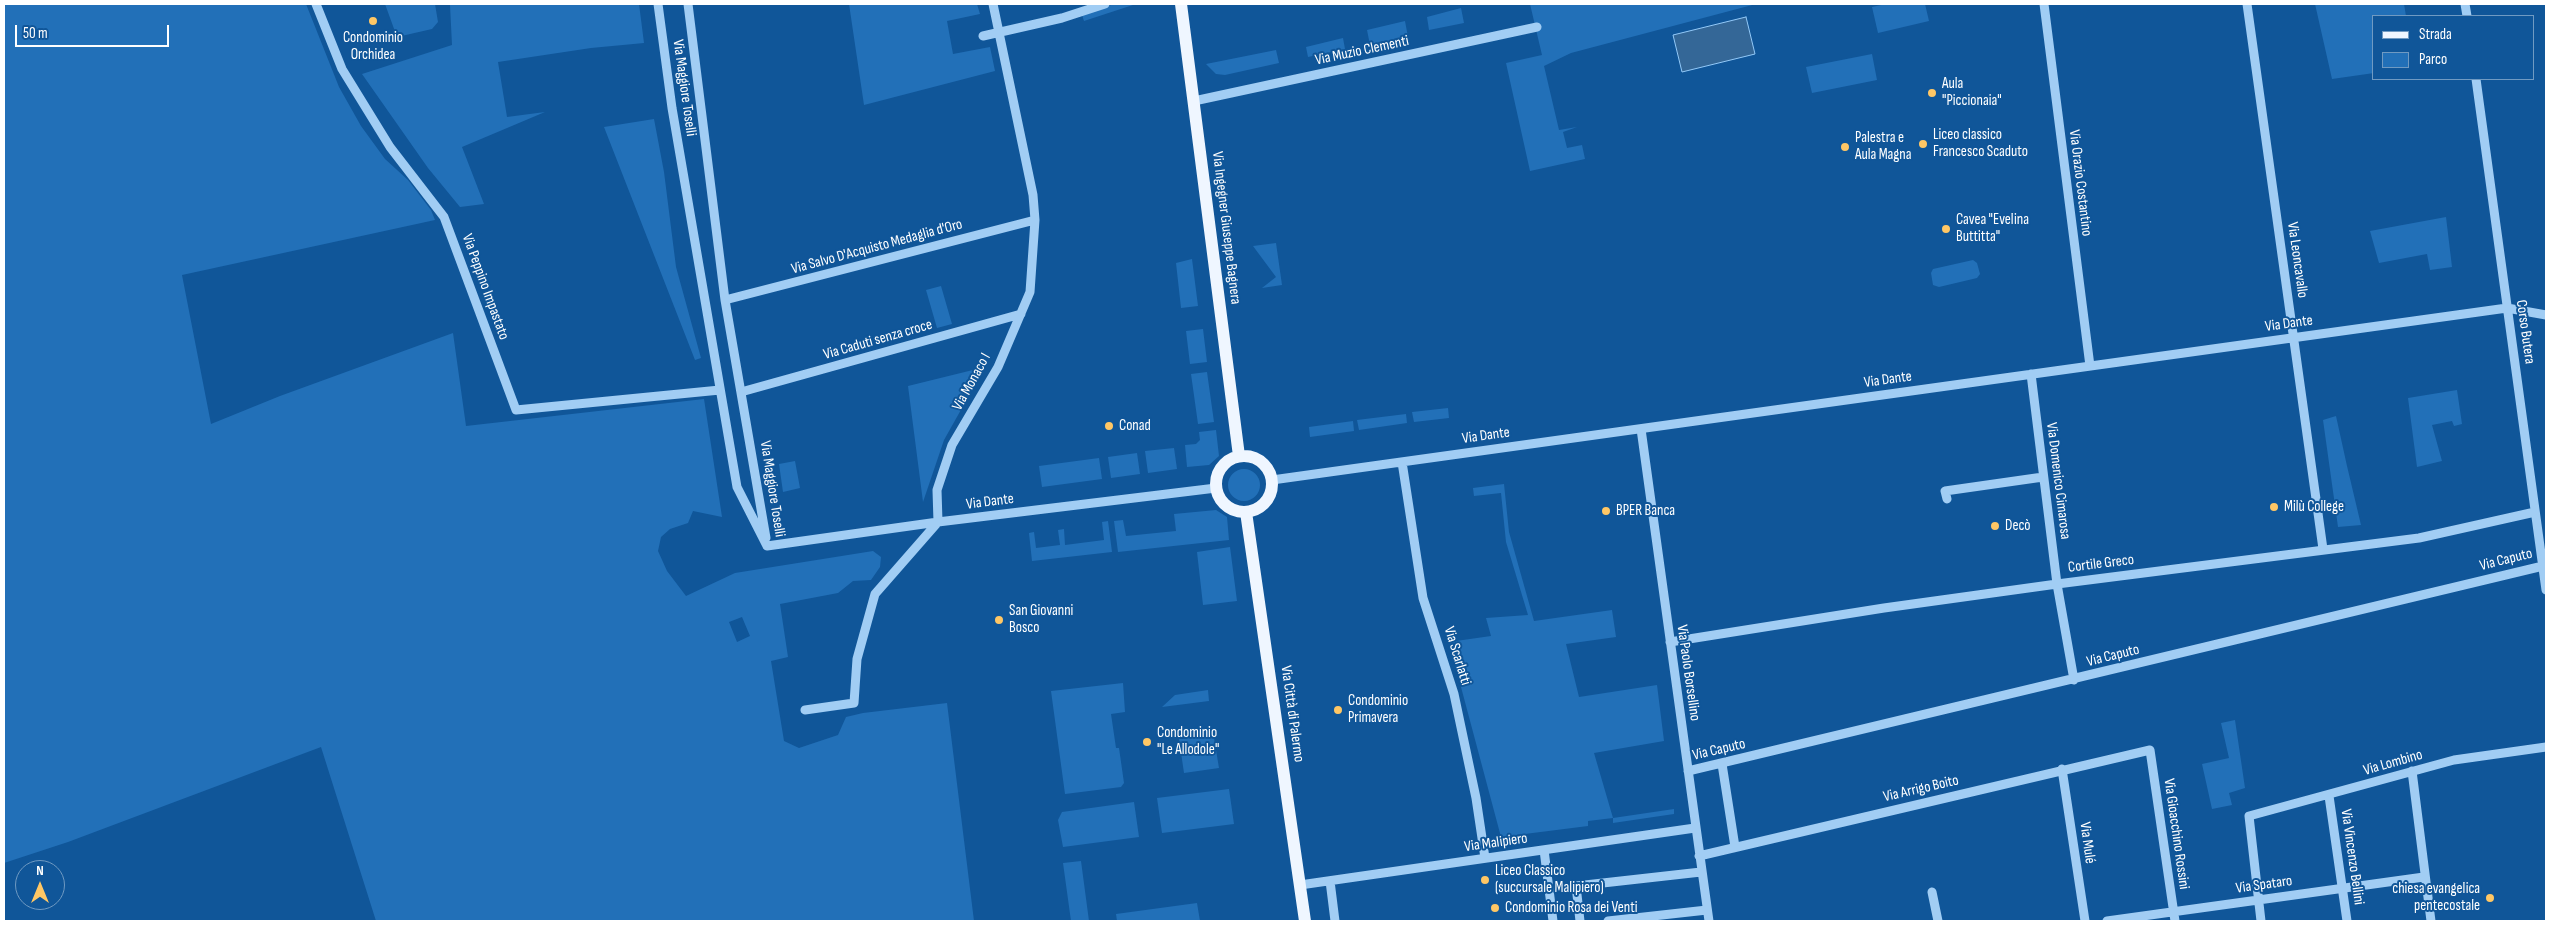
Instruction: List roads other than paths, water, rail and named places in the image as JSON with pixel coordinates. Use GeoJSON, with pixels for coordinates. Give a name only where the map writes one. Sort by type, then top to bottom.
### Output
{"type":"FeatureCollection","features":[{"type":"Feature","properties":{"kind":"main road","name":"Via Ingegner Giuseppe Bagnera"},"geometry":{"type":"LineString","coordinates":[[1181,4],[1239,456]]}},
{"type":"Feature","properties":{"kind":"main road"},"geometry":{"type":"LineString","coordinates":[[1239,456],[1254,458],[1260,461],[1266,467],[1272,480],[1272,488],[1266,502],[1260,507],[1246,512],[1238,512],[1225,505],[1220,499],[1216,488],[1216,476],[1220,469],[1225,463],[1239,456]]}},
{"type":"Feature","properties":{"kind":"main road","name":"Via Città di Palermo"},"geometry":{"type":"LineString","coordinates":[[1246,512],[1305,921]]}},
{"type":"Feature","properties":{"kind":"street","name":"Via Peppino Impastato"},"geometry":{"type":"LineString","coordinates":[[316,4],[342,69],[390,147],[444,217],[516,410],[720,390]]}},
{"type":"Feature","properties":{"kind":"street","name":"Via Maggiore Toselli"},"geometry":{"type":"LineString","coordinates":[[658,4],[672,108],[736,487],[767,546]]}},
{"type":"Feature","properties":{"kind":"street","name":"Via Maggiore Toselli"},"geometry":{"type":"LineString","coordinates":[[688,4],[726,300],[767,546]]}},
{"type":"Feature","properties":{"kind":"street","name":"Via Monaco I"},"geometry":{"type":"LineString","coordinates":[[938,522],[937,490],[952,445],[998,366],[1030,292],[1035,220],[1033,195],[993,4]]}},
{"type":"Feature","properties":{"kind":"street"},"geometry":{"type":"LineString","coordinates":[[983,36],[1000,34],[1062,18],[1105,4]]}},
{"type":"Feature","properties":{"kind":"street","name":"Via Orazio Costantino"},"geometry":{"type":"LineString","coordinates":[[2044,4],[2090,366]]}},
{"type":"Feature","properties":{"kind":"street","name":"Via Leoncavallo"},"geometry":{"type":"LineString","coordinates":[[2247,4],[2295,337],[2323,549]]}},
{"type":"Feature","properties":{"kind":"street","name":"Via Muzio Clementi"},"geometry":{"type":"LineString","coordinates":[[1194,101],[1537,27]]}},
{"type":"Feature","properties":{"kind":"street","name":"Corso Butera"},"geometry":{"type":"LineString","coordinates":[[2476,80],[2546,590]]}},
{"type":"Feature","properties":{"kind":"street","name":"Via Salvo D'Acquisto Medaglia d'Oro"},"geometry":{"type":"LineString","coordinates":[[726,300],[1035,220]]}},
{"type":"Feature","properties":{"kind":"street","name":"Via Dante"},"geometry":{"type":"LineString","coordinates":[[1272,480],[2507,308],[2546,315]]}},
{"type":"Feature","properties":{"kind":"street","name":"Via Caduti senza croce"},"geometry":{"type":"LineString","coordinates":[[741,392],[1021,314]]}},
{"type":"Feature","properties":{"kind":"street","name":"Via Domenico Cimarosa"},"geometry":{"type":"LineString","coordinates":[[2031,374],[2057,584],[2074,680]]}},
{"type":"Feature","properties":{"kind":"street","name":"Via Paolo Borsellino"},"geometry":{"type":"LineString","coordinates":[[1641,429],[1709,921]]}},
{"type":"Feature","properties":{"kind":"street","name":"Via Scarlatti"},"geometry":{"type":"LineString","coordinates":[[1402,462],[1424,598],[1454,694],[1476,798],[1485,858]]}},
{"type":"Feature","properties":{"kind":"street"},"geometry":{"type":"LineString","coordinates":[[1947,499],[1945,492],[2043,477]]}},
{"type":"Feature","properties":{"kind":"street","name":"Via Dante"},"geometry":{"type":"LineString","coordinates":[[767,546],[938,522],[1216,488]]}},
{"type":"Feature","properties":{"kind":"street","name":"Cortile Greco"},"geometry":{"type":"LineString","coordinates":[[1670,642],[1884,608],[2323,549],[2419,538],[2535,512]]}},
{"type":"Feature","properties":{"kind":"street"},"geometry":{"type":"LineString","coordinates":[[805,710],[854,703],[857,659],[875,594],[938,522]]}},
{"type":"Feature","properties":{"kind":"street","name":"Via Caputo"},"geometry":{"type":"LineString","coordinates":[[1688,771],[2074,680],[2543,566]]}},
{"type":"Feature","properties":{"kind":"street","name":"Via Lombino"},"geometry":{"type":"LineString","coordinates":[[2258,900],[2249,816],[2329,796],[2454,760],[2546,747]]}},
{"type":"Feature","properties":{"kind":"street","name":"Via Arrigo Boito"},"geometry":{"type":"LineString","coordinates":[[1699,856],[2062,769],[2150,750]]}},
{"type":"Feature","properties":{"kind":"street","name":"Via Gioacchino Rossini"},"geometry":{"type":"LineString","coordinates":[[2150,750],[2175,916]]}},
{"type":"Feature","properties":{"kind":"street"},"geometry":{"type":"LineString","coordinates":[[1722,764],[1735,847]]}},
{"type":"Feature","properties":{"kind":"street","name":"Via Mulé"},"geometry":{"type":"LineString","coordinates":[[2062,769],[2085,921]]}},
{"type":"Feature","properties":{"kind":"street"},"geometry":{"type":"LineString","coordinates":[[2412,771],[2431,921]]}},
{"type":"Feature","properties":{"kind":"street","name":"Via Vincenzo Bellini"},"geometry":{"type":"LineString","coordinates":[[2329,796],[2347,921]]}},
{"type":"Feature","properties":{"kind":"street","name":"Via Malipiero"},"geometry":{"type":"LineString","coordinates":[[1300,885],[1696,828]]}},
{"type":"Feature","properties":{"kind":"street"},"geometry":{"type":"LineString","coordinates":[[1544,850],[1553,921]]}},
{"type":"Feature","properties":{"kind":"street"},"geometry":{"type":"LineString","coordinates":[[1580,921],[1576,886],[1701,872]]}},
{"type":"Feature","properties":{"kind":"street","name":"Via Spataro"},"geometry":{"type":"LineString","coordinates":[[2107,921],[2175,916],[2258,900],[2424,876]]}},
{"type":"Feature","properties":{"kind":"street"},"geometry":{"type":"LineString","coordinates":[[1330,881],[1334,921]]}},
{"type":"Feature","properties":{"kind":"street"},"geometry":{"type":"LineString","coordinates":[[1932,892],[1938,921]]}},
{"type":"Feature","properties":{"kind":"street"},"geometry":{"type":"LineString","coordinates":[[2258,900],[2261,921]]}},
{"type":"Feature","properties":{"kind":"street"},"geometry":{"type":"LineString","coordinates":[[1608,921],[1707,910]]}},
{"type":"Feature","properties":{"kind":"place","name":"Condominio Orchidea"},"geometry":{"type":"Point","coordinates":[373,21]}},
{"type":"Feature","properties":{"kind":"place","name":"Aula \"Piccionaia\""},"geometry":{"type":"Point","coordinates":[1932,93]}},
{"type":"Feature","properties":{"kind":"place","name":"Liceo classico Francesco Scaduto"},"geometry":{"type":"Point","coordinates":[1923,144]}},
{"type":"Feature","properties":{"kind":"place","name":"Palestra e Aula Magna"},"geometry":{"type":"Point","coordinates":[1845,147]}},
{"type":"Feature","properties":{"kind":"place","name":"Cavea \"Evelina Buttitta\""},"geometry":{"type":"Point","coordinates":[1946,229]}},
{"type":"Feature","properties":{"kind":"place","name":"Conad"},"geometry":{"type":"Point","coordinates":[1109,426]}},
{"type":"Feature","properties":{"kind":"place","name":"Milù College"},"geometry":{"type":"Point","coordinates":[2274,507]}},
{"type":"Feature","properties":{"kind":"place","name":"BPER Banca"},"geometry":{"type":"Point","coordinates":[1606,511]}},
{"type":"Feature","properties":{"kind":"place","name":"Decò"},"geometry":{"type":"Point","coordinates":[1995,526]}},
{"type":"Feature","properties":{"kind":"place","name":"San Giovanni Bosco"},"geometry":{"type":"Point","coordinates":[999,620]}},
{"type":"Feature","properties":{"kind":"place","name":"Condominio Primavera"},"geometry":{"type":"Point","coordinates":[1338,710]}},
{"type":"Feature","properties":{"kind":"place","name":"Condominio \"Le Allodole\""},"geometry":{"type":"Point","coordinates":[1147,742]}},
{"type":"Feature","properties":{"kind":"place","name":"Liceo Classico (succursale Malipiero)"},"geometry":{"type":"Point","coordinates":[1485,880]}},
{"type":"Feature","properties":{"kind":"place","name":"chiesa evangelica pentecostale"},"geometry":{"type":"Point","coordinates":[2490,898]}},
{"type":"Feature","properties":{"kind":"place","name":"Condominio Rosa dei Venti"},"geometry":{"type":"Point","coordinates":[1495,908]}}]}
